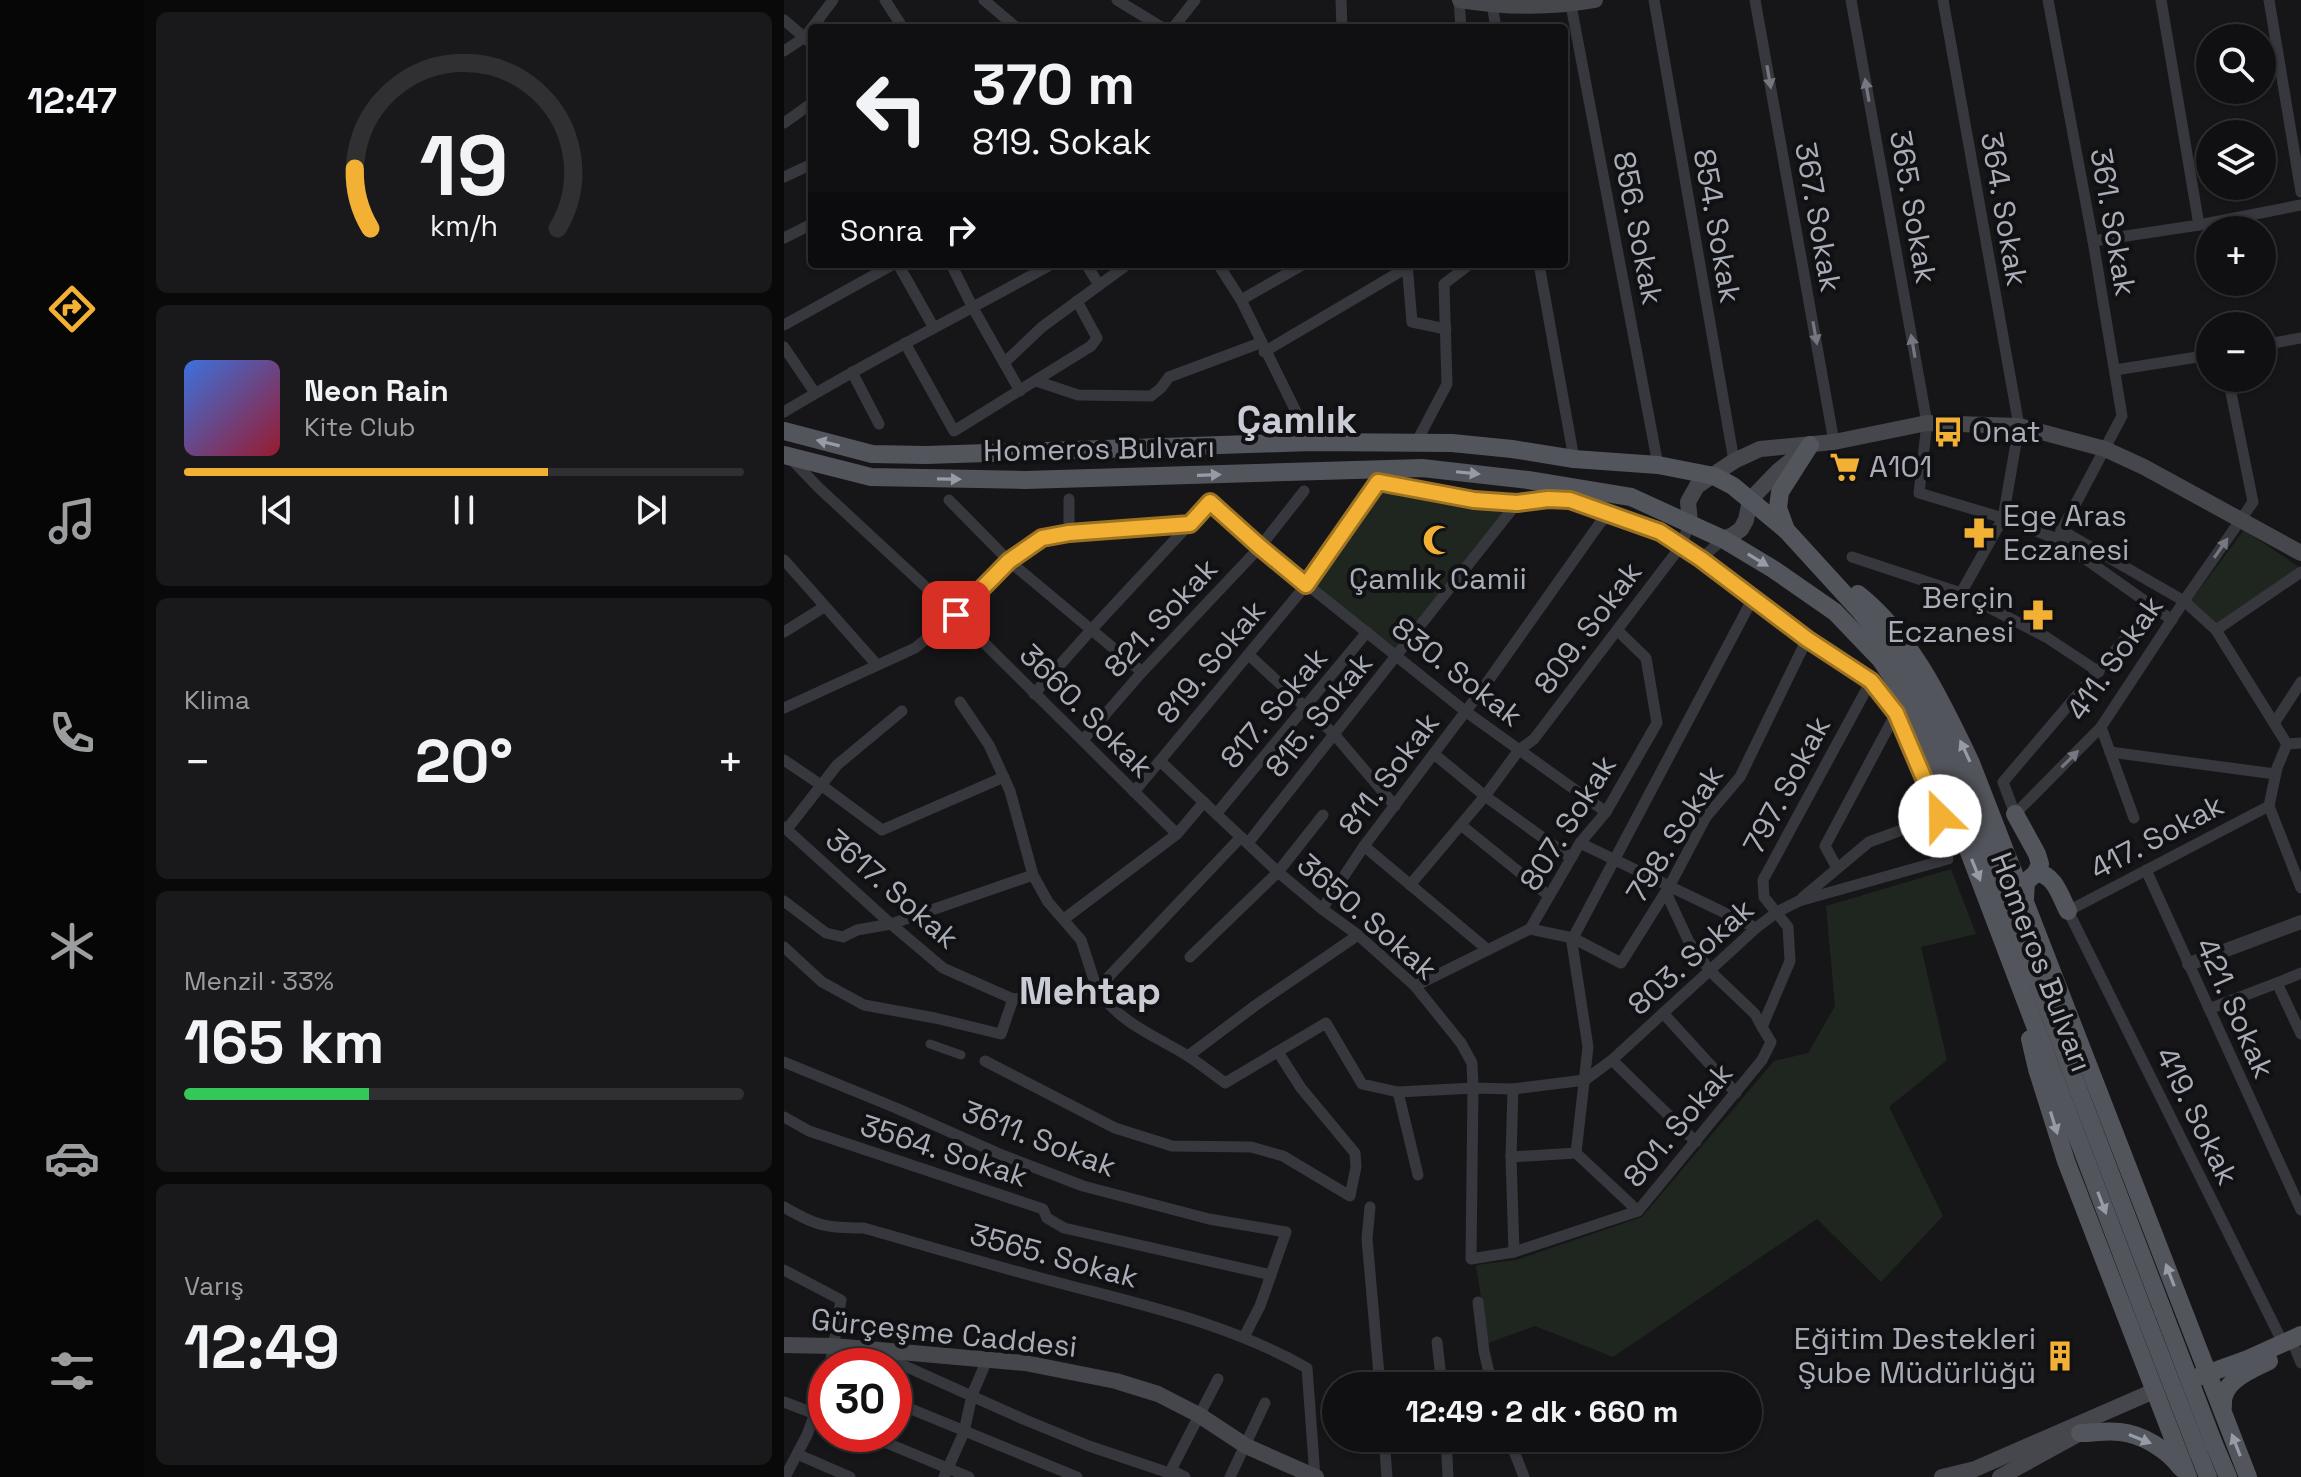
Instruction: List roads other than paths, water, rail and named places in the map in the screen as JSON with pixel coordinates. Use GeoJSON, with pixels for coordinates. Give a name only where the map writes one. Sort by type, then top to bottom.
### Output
{"type":"FeatureCollection","features":[{"type":"Feature","properties":{"kind":"main road"},"geometry":{"type":"LineString","coordinates":[[1459,0],[1486,3],[1595,0]]}},
{"type":"Feature","properties":{"kind":"main road"},"geometry":{"type":"LineString","coordinates":[[1690,522],[1691,493],[1697,486],[1734,461],[1760,449],[1834,442],[1927,423],[2019,426],[2105,449],[2301,553]]}},
{"type":"Feature","properties":{"kind":"main road","name":"Homeros Bulvarı"},"geometry":{"type":"LineString","coordinates":[[784,431],[872,454],[1311,442],[1416,443],[1512,449],[1574,459],[1658,465],[1714,476],[1733,486],[1786,530],[1812,558],[1860,611],[1923,695],[1962,785],[2154,1315],[2208,1477]]}},
{"type":"Feature","properties":{"kind":"main road"},"geometry":{"type":"LineString","coordinates":[[1723,539],[1741,529],[1750,500],[1778,471],[1810,445]]}},
{"type":"Feature","properties":{"kind":"main road"},"geometry":{"type":"LineString","coordinates":[[1786,530],[1778,508],[1780,492],[1810,445]]}},
{"type":"Feature","properties":{"kind":"main road","name":"Homeros Bulvarı"},"geometry":{"type":"LineString","coordinates":[[786,456],[871,477],[1025,480],[1422,468],[1528,480],[1631,497],[1690,522],[1773,569],[1835,612],[1881,660],[1931,751],[2013,966],[2154,1315],[2228,1477]]}},
{"type":"Feature","properties":{"kind":"main road"},"geometry":{"type":"LineString","coordinates":[[1342,470],[1378,482]]}},
{"type":"Feature","properties":{"kind":"main road"},"geometry":{"type":"LineString","coordinates":[[1528,480],[1570,500]]}},
{"type":"Feature","properties":{"kind":"main road"},"geometry":{"type":"LineString","coordinates":[[1812,558],[1865,600],[1889,624],[1923,669],[1944,705],[1971,763],[2248,1477]]}},
{"type":"Feature","properties":{"kind":"main road"},"geometry":{"type":"LineString","coordinates":[[2015,814],[2040,864],[2026,882],[2025,902]]}},
{"type":"Feature","properties":{"kind":"main road"},"geometry":{"type":"LineString","coordinates":[[2036,873],[2044,873],[2051,879],[2068,911]]}},
{"type":"Feature","properties":{"kind":"main road"},"geometry":{"type":"LineString","coordinates":[[2013,966],[2037,1069],[2066,1161],[2188,1477]]}},
{"type":"Feature","properties":{"kind":"main road"},"geometry":{"type":"LineString","coordinates":[[2138,1350],[2149,1354],[2160,1350],[2190,1327]]}},
{"type":"Feature","properties":{"kind":"main road"},"geometry":{"type":"LineString","coordinates":[[2190,1327],[2207,1351],[2254,1362]]}},
{"type":"Feature","properties":{"kind":"main road","name":"Gürçeşme Caddesi"},"geometry":{"type":"LineString","coordinates":[[784,1345],[856,1348]]}},
{"type":"Feature","properties":{"kind":"main road"},"geometry":{"type":"LineString","coordinates":[[2008,1470],[2156,1395],[2296,1347]]}},
{"type":"Feature","properties":{"kind":"main road","name":"Gürçeşme Caddesi"},"geometry":{"type":"LineString","coordinates":[[912,1353],[1025,1363],[1116,1381],[1158,1394],[1199,1415],[1246,1446],[1316,1477]]}},
{"type":"Feature","properties":{"kind":"main road"},"geometry":{"type":"LineString","coordinates":[[2224,1412],[2222,1397],[2226,1387],[2254,1362]]}},
{"type":"Feature","properties":{"kind":"main road"},"geometry":{"type":"LineString","coordinates":[[1942,1477],[2008,1470],[2156,1395]]}},
{"type":"Feature","properties":{"kind":"main road"},"geometry":{"type":"LineString","coordinates":[[2171,1434],[2179,1422],[2194,1415],[2224,1412]]}},
{"type":"Feature","properties":{"kind":"main road"},"geometry":{"type":"LineString","coordinates":[[2080,1433],[2121,1432],[2149,1442],[2173,1456],[2188,1477]]}},
{"type":"Feature","properties":{"kind":"street"},"geometry":{"type":"LineString","coordinates":[[818,24],[833,0]]}},
{"type":"Feature","properties":{"kind":"street"},"geometry":{"type":"LineString","coordinates":[[885,0],[900,24]]}},
{"type":"Feature","properties":{"kind":"street"},"geometry":{"type":"LineString","coordinates":[[984,0],[1012,24]]}},
{"type":"Feature","properties":{"kind":"street"},"geometry":{"type":"LineString","coordinates":[[1117,0],[1156,24]]}},
{"type":"Feature","properties":{"kind":"street"},"geometry":{"type":"LineString","coordinates":[[1176,24],[1195,0]]}},
{"type":"Feature","properties":{"kind":"street"},"geometry":{"type":"LineString","coordinates":[[1341,0],[1342,24]]}},
{"type":"Feature","properties":{"kind":"street"},"geometry":{"type":"LineString","coordinates":[[1459,0],[1461,24]]}},
{"type":"Feature","properties":{"kind":"street","name":"854. Sokak"},"geometry":{"type":"LineString","coordinates":[[1654,0],[1734,461]]}},
{"type":"Feature","properties":{"kind":"street","name":"367. Sokak"},"geometry":{"type":"LineString","coordinates":[[1755,0],[1834,442]]}},
{"type":"Feature","properties":{"kind":"street","name":"365. Sokak"},"geometry":{"type":"LineString","coordinates":[[1851,0],[1927,423],[1919,493],[2003,518]]}},
{"type":"Feature","properties":{"kind":"street","name":"364. Sokak"},"geometry":{"type":"LineString","coordinates":[[1943,0],[2019,426],[2003,518],[1961,593]]}},
{"type":"Feature","properties":{"kind":"street","name":"361. Sokak"},"geometry":{"type":"LineString","coordinates":[[2048,0],[2122,416],[2059,534]]}},
{"type":"Feature","properties":{"kind":"street"},"geometry":{"type":"LineString","coordinates":[[2161,0],[2197,216]]}},
{"type":"Feature","properties":{"kind":"street"},"geometry":{"type":"LineString","coordinates":[[2269,0],[2301,192]]}},
{"type":"Feature","properties":{"kind":"street","name":"856. Sokak"},"geometry":{"type":"LineString","coordinates":[[1570,2],[1658,465]]}},
{"type":"Feature","properties":{"kind":"street"},"geometry":{"type":"LineString","coordinates":[[1486,3],[1494,24]]}},
{"type":"Feature","properties":{"kind":"street"},"geometry":{"type":"LineString","coordinates":[[784,20],[808,40],[784,51]]}},
{"type":"Feature","properties":{"kind":"street"},"geometry":{"type":"LineString","coordinates":[[784,123],[808,106]]}},
{"type":"Feature","properties":{"kind":"street"},"geometry":{"type":"LineString","coordinates":[[784,177],[808,166]]}},
{"type":"Feature","properties":{"kind":"street"},"geometry":{"type":"LineString","coordinates":[[2245,216],[2301,205]]}},
{"type":"Feature","properties":{"kind":"street"},"geometry":{"type":"LineString","coordinates":[[2093,241],[2196,225]]}},
{"type":"Feature","properties":{"kind":"street"},"geometry":{"type":"LineString","coordinates":[[784,238],[808,226]]}},
{"type":"Feature","properties":{"kind":"street"},"geometry":{"type":"LineString","coordinates":[[784,325],[889,268]]}},
{"type":"Feature","properties":{"kind":"street"},"geometry":{"type":"LineString","coordinates":[[898,268],[934,328]]}},
{"type":"Feature","properties":{"kind":"street"},"geometry":{"type":"LineString","coordinates":[[953,268],[1020,391]]}},
{"type":"Feature","properties":{"kind":"street"},"geometry":{"type":"LineString","coordinates":[[784,412],[1045,268]]}},
{"type":"Feature","properties":{"kind":"street"},"geometry":{"type":"LineString","coordinates":[[1088,268],[1099,285]]}},
{"type":"Feature","properties":{"kind":"street"},"geometry":{"type":"LineString","coordinates":[[1004,363],[1042,327],[1122,268]]}},
{"type":"Feature","properties":{"kind":"street"},"geometry":{"type":"LineString","coordinates":[[1221,268],[1241,300],[1311,442]]}},
{"type":"Feature","properties":{"kind":"street"},"geometry":{"type":"LineString","coordinates":[[1241,300],[1297,268]]}},
{"type":"Feature","properties":{"kind":"street"},"geometry":{"type":"LineString","coordinates":[[1036,381],[1078,395],[1151,396],[1169,377],[1262,347],[1404,268]]}},
{"type":"Feature","properties":{"kind":"street"},"geometry":{"type":"LineString","coordinates":[[1408,268],[1412,322],[1446,329]]}},
{"type":"Feature","properties":{"kind":"street"},"geometry":{"type":"LineString","coordinates":[[1416,443],[1447,384],[1444,284],[1465,268]]}},
{"type":"Feature","properties":{"kind":"street"},"geometry":{"type":"LineString","coordinates":[[1540,268],[1574,459]]}},
{"type":"Feature","properties":{"kind":"street"},"geometry":{"type":"LineString","coordinates":[[905,343],[954,431],[1091,346],[1097,338],[1077,301]]}},
{"type":"Feature","properties":{"kind":"street"},"geometry":{"type":"LineString","coordinates":[[2276,342],[2301,338]]}},
{"type":"Feature","properties":{"kind":"street"},"geometry":{"type":"LineString","coordinates":[[784,347],[815,393]]}},
{"type":"Feature","properties":{"kind":"street"},"geometry":{"type":"LineString","coordinates":[[2115,370],[2196,357]]}},
{"type":"Feature","properties":{"kind":"street"},"geometry":{"type":"LineString","coordinates":[[852,372],[879,424]]}},
{"type":"Feature","properties":{"kind":"street"},"geometry":{"type":"LineString","coordinates":[[2231,392],[2253,502],[2242,519]]}},
{"type":"Feature","properties":{"kind":"street","name":"3660. Sokak"},"geometry":{"type":"LineString","coordinates":[[786,456],[956,615],[1177,834]]}},
{"type":"Feature","properties":{"kind":"street"},"geometry":{"type":"LineString","coordinates":[[1378,482],[1474,500],[1517,503],[1570,500],[1660,532],[1807,639],[1871,681],[1896,713],[1940,816],[1869,842],[1799,901]]}},
{"type":"Feature","properties":{"kind":"street","name":"819. Sokak"},"geometry":{"type":"LineString","coordinates":[[1134,792],[1306,585],[1378,482]]}},
{"type":"Feature","properties":{"kind":"street","name":"821. Sokak"},"geometry":{"type":"LineString","coordinates":[[1083,740],[1142,672],[1260,547],[1304,491]]}},
{"type":"Feature","properties":{"kind":"street"},"geometry":{"type":"LineString","coordinates":[[1069,499],[1069,533]]}},
{"type":"Feature","properties":{"kind":"street"},"geometry":{"type":"LineString","coordinates":[[949,500],[1009,561],[1142,672]]}},
{"type":"Feature","properties":{"kind":"street","name":"830. Sokak"},"geometry":{"type":"LineString","coordinates":[[1190,524],[1210,502],[1306,585],[1465,711],[1606,812]]}},
{"type":"Feature","properties":{"kind":"street","name":"815. Sokak"},"geometry":{"type":"LineString","coordinates":[[1097,989],[1245,840],[1397,656],[1517,503]]}},
{"type":"Feature","properties":{"kind":"street","name":"811. Sokak"},"geometry":{"type":"LineString","coordinates":[[1322,909],[1364,846],[1609,514]]}},
{"type":"Feature","properties":{"kind":"street"},"geometry":{"type":"LineString","coordinates":[[2003,518],[2059,534],[2184,601],[2216,630],[2287,744]]}},
{"type":"Feature","properties":{"kind":"street","name":"411. Sokak"},"geometry":{"type":"LineString","coordinates":[[2015,814],[2101,727],[2242,519]]}},
{"type":"Feature","properties":{"kind":"street","name":"809. Sokak"},"geometry":{"type":"LineString","coordinates":[[1410,885],[1485,796],[1519,750],[1534,739],[1681,546],[1690,522]]}},
{"type":"Feature","properties":{"kind":"street"},"geometry":{"type":"LineString","coordinates":[[784,708],[915,648],[956,615],[1009,561],[1042,538],[1069,533],[1190,524]]}},
{"type":"Feature","properties":{"kind":"street"},"geometry":{"type":"LineString","coordinates":[[1034,694],[1190,524]]}},
{"type":"Feature","properties":{"kind":"street"},"geometry":{"type":"LineString","coordinates":[[2059,534],[2172,620]]}},
{"type":"Feature","properties":{"kind":"street"},"geometry":{"type":"LineString","coordinates":[[1701,559],[1723,539]]}},
{"type":"Feature","properties":{"kind":"street"},"geometry":{"type":"LineString","coordinates":[[1852,557],[1961,593],[2046,637],[2099,672]]}},
{"type":"Feature","properties":{"kind":"street"},"geometry":{"type":"LineString","coordinates":[[784,560],[877,665]]}},
{"type":"Feature","properties":{"kind":"street"},"geometry":{"type":"LineString","coordinates":[[2216,630],[2301,572]]}},
{"type":"Feature","properties":{"kind":"street"},"geometry":{"type":"LineString","coordinates":[[1576,1153],[1588,1047],[1573,938],[1753,598]]}},
{"type":"Feature","properties":{"kind":"street"},"geometry":{"type":"LineString","coordinates":[[2015,814],[2003,782],[2153,606]]}},
{"type":"Feature","properties":{"kind":"street"},"geometry":{"type":"LineString","coordinates":[[784,632],[824,607]]}},
{"type":"Feature","properties":{"kind":"street","name":"807. Sokak"},"geometry":{"type":"LineString","coordinates":[[1415,986],[1530,929],[1580,843],[1606,812],[1657,723],[1646,658],[1617,630]]}},
{"type":"Feature","properties":{"kind":"street","name":"817. Sokak"},"geometry":{"type":"LineString","coordinates":[[1217,813],[1367,632]]}},
{"type":"Feature","properties":{"kind":"street","name":"798. Sokak"},"geometry":{"type":"LineString","coordinates":[[1530,929],[1573,938],[1621,963],[1670,885],[1706,817],[1740,777],[1807,639]]}},
{"type":"Feature","properties":{"kind":"street"},"geometry":{"type":"LineString","coordinates":[[1249,655],[1334,734],[1395,806]]}},
{"type":"Feature","properties":{"kind":"street","name":"797. Sokak"},"geometry":{"type":"LineString","coordinates":[[1777,912],[1764,897],[1763,880],[1871,681]]}},
{"type":"Feature","properties":{"kind":"street"},"geometry":{"type":"LineString","coordinates":[[2275,722],[2301,682]]}},
{"type":"Feature","properties":{"kind":"street"},"geometry":{"type":"LineString","coordinates":[[960,702],[989,745],[1010,791],[1033,875],[1048,902],[1081,940],[1097,989],[1104,1000],[1123,1019],[1188,1056],[1225,1083],[1278,1052],[1301,1088],[1355,1153],[1356,1167],[1350,1196],[1283,1156],[1251,1147],[1172,1146],[1115,1128],[985,1061]]}},
{"type":"Feature","properties":{"kind":"street"},"geometry":{"type":"LineString","coordinates":[[785,828],[837,765],[902,711]]}},
{"type":"Feature","properties":{"kind":"street"},"geometry":{"type":"LineString","coordinates":[[1837,868],[1825,846],[1896,713]]}},
{"type":"Feature","properties":{"kind":"street"},"geometry":{"type":"LineString","coordinates":[[2101,727],[2134,818]]}},
{"type":"Feature","properties":{"kind":"street"},"geometry":{"type":"LineString","coordinates":[[2287,744],[2301,743]]}},
{"type":"Feature","properties":{"kind":"street"},"geometry":{"type":"LineString","coordinates":[[2287,744],[2275,774],[2269,806],[2301,888]]}},
{"type":"Feature","properties":{"kind":"street"},"geometry":{"type":"LineString","coordinates":[[2110,752],[2275,774]]}},
{"type":"Feature","properties":{"kind":"street"},"geometry":{"type":"LineString","coordinates":[[1434,754],[1485,796],[1571,858]]}},
{"type":"Feature","properties":{"kind":"street"},"geometry":{"type":"LineString","coordinates":[[784,760],[882,830],[1004,777]]}},
{"type":"Feature","properties":{"kind":"street","name":"3650. Sokak"},"geometry":{"type":"LineString","coordinates":[[1160,761],[1278,872],[1358,935],[1415,986],[1461,1043],[1472,1063],[1471,1259]]}},
{"type":"Feature","properties":{"kind":"street"},"geometry":{"type":"LineString","coordinates":[[1064,919],[1177,834],[1204,802]]}},
{"type":"Feature","properties":{"kind":"street","name":"417. Sokak"},"geometry":{"type":"LineString","coordinates":[[2068,911],[2269,806]]}},
{"type":"Feature","properties":{"kind":"street"},"geometry":{"type":"LineString","coordinates":[[1190,957],[1278,872],[1323,815]]}},
{"type":"Feature","properties":{"kind":"street","name":"803. Sokak"},"geometry":{"type":"LineString","coordinates":[[1278,1052],[1326,1023],[1362,1084],[1398,1092],[1513,1089],[1585,1080],[1612,1060],[1777,912],[1799,901],[1948,859],[1940,816]]}},
{"type":"Feature","properties":{"kind":"street"},"geometry":{"type":"LineString","coordinates":[[1461,825],[1549,896]]}},
{"type":"Feature","properties":{"kind":"street","name":"3617. Sokak"},"geometry":{"type":"LineString","coordinates":[[785,828],[943,968],[1013,999]]}},
{"type":"Feature","properties":{"kind":"street"},"geometry":{"type":"LineString","coordinates":[[1580,843],[1756,928]]}},
{"type":"Feature","properties":{"kind":"street"},"geometry":{"type":"LineString","coordinates":[[1364,846],[1488,950]]}},
{"type":"Feature","properties":{"kind":"street","name":"421. Sokak"},"geometry":{"type":"LineString","coordinates":[[2146,870],[2300,1206]]}},
{"type":"Feature","properties":{"kind":"street"},"geometry":{"type":"LineString","coordinates":[[784,901],[826,933],[843,937],[857,930],[891,924],[1033,875]]}},
{"type":"Feature","properties":{"kind":"street"},"geometry":{"type":"LineString","coordinates":[[1670,885],[1668,897],[1689,942],[1710,971],[1755,1014],[1762,1027]]}},
{"type":"Feature","properties":{"kind":"street","name":"419. Sokak"},"geometry":{"type":"LineString","coordinates":[[2068,911],[2296,1347]]}},
{"type":"Feature","properties":{"kind":"street","name":"801. Sokak"},"geometry":{"type":"LineString","coordinates":[[1471,1259],[1514,1252],[1638,1211],[1762,1060],[1771,1042],[1762,1027],[1790,961],[1788,927],[1777,912]]}},
{"type":"Feature","properties":{"kind":"street"},"geometry":{"type":"LineString","coordinates":[[2189,964],[2301,922]]}},
{"type":"Feature","properties":{"kind":"street"},"geometry":{"type":"LineString","coordinates":[[1188,1056],[1358,935]]}},
{"type":"Feature","properties":{"kind":"street"},"geometry":{"type":"LineString","coordinates":[[784,947],[822,982],[864,1005],[1001,1034],[1013,999],[1097,989]]}},
{"type":"Feature","properties":{"kind":"street"},"geometry":{"type":"LineString","coordinates":[[2209,1009],[2301,973]]}},
{"type":"Feature","properties":{"kind":"street"},"geometry":{"type":"LineString","coordinates":[[2277,983],[2301,1034]]}},
{"type":"Feature","properties":{"kind":"street"},"geometry":{"type":"LineString","coordinates":[[1663,1013],[1736,1093]]}},
{"type":"Feature","properties":{"kind":"street"},"geometry":{"type":"LineString","coordinates":[[930,1044],[961,1055]]}},
{"type":"Feature","properties":{"kind":"street"},"geometry":{"type":"LineString","coordinates":[[1612,1060],[1696,1142]]}},
{"type":"Feature","properties":{"kind":"street","name":"3611. Sokak"},"geometry":{"type":"LineString","coordinates":[[784,1062],[1083,1186],[1209,1219],[1286,1232],[1271,1275]]}},
{"type":"Feature","properties":{"kind":"street"},"geometry":{"type":"LineString","coordinates":[[1513,1089],[1511,1157],[1514,1252]]}},
{"type":"Feature","properties":{"kind":"street"},"geometry":{"type":"LineString","coordinates":[[1398,1092],[1418,1175]]}},
{"type":"Feature","properties":{"kind":"street","name":"3564. Sokak"},"geometry":{"type":"LineString","coordinates":[[784,1117],[809,1131],[1043,1209],[1047,1218],[1064,1228],[1271,1275]]}},
{"type":"Feature","properties":{"kind":"street"},"geometry":{"type":"LineString","coordinates":[[1511,1157],[1576,1153],[1638,1211]]}},
{"type":"Feature","properties":{"kind":"street","name":"3565. Sokak"},"geometry":{"type":"LineString","coordinates":[[784,1207],[814,1224],[864,1228],[1190,1317],[1282,1354],[1307,1368],[1316,1477]]}},
{"type":"Feature","properties":{"kind":"street"},"geometry":{"type":"LineString","coordinates":[[1370,1207],[1367,1239],[1379,1372]]}},
{"type":"Feature","properties":{"kind":"street"},"geometry":{"type":"LineString","coordinates":[[784,1270],[841,1300],[833,1346]]}},
{"type":"Feature","properties":{"kind":"street"},"geometry":{"type":"LineString","coordinates":[[1244,1337],[1271,1275]]}},
{"type":"Feature","properties":{"kind":"street"},"geometry":{"type":"LineString","coordinates":[[1478,1302],[1489,1372]]}},
{"type":"Feature","properties":{"kind":"street"},"geometry":{"type":"LineString","coordinates":[[1437,1342],[1440,1372]]}},
{"type":"Feature","properties":{"kind":"street"},"geometry":{"type":"LineString","coordinates":[[946,1473],[964,1432],[972,1395],[987,1360]]}},
{"type":"Feature","properties":{"kind":"street"},"geometry":{"type":"LineString","coordinates":[[912,1369],[1075,1440],[1185,1477]]}},
{"type":"Feature","properties":{"kind":"street"},"geometry":{"type":"LineString","coordinates":[[1169,1473],[1218,1379]]}},
{"type":"Feature","properties":{"kind":"street"},"geometry":{"type":"LineString","coordinates":[[784,1402],[808,1411]]}},
{"type":"Feature","properties":{"kind":"street"},"geometry":{"type":"LineString","coordinates":[[1230,1477],[1265,1403]]}},
{"type":"Feature","properties":{"kind":"street"},"geometry":{"type":"LineString","coordinates":[[912,1410],[1077,1477]]}},
{"type":"Feature","properties":{"kind":"street"},"geometry":{"type":"LineString","coordinates":[[785,1473],[808,1436]]}},
{"type":"Feature","properties":{"kind":"street"},"geometry":{"type":"LineString","coordinates":[[902,1452],[946,1473],[969,1477]]}},
{"type":"Feature","properties":{"kind":"street"},"geometry":{"type":"LineString","coordinates":[[1385,1452],[1387,1477]]}},
{"type":"Feature","properties":{"kind":"street"},"geometry":{"type":"LineString","coordinates":[[1447,1452],[1448,1477]]}},
{"type":"Feature","properties":{"kind":"street"},"geometry":{"type":"LineString","coordinates":[[1514,1452],[1524,1477]]}},
{"type":"Feature","properties":{"kind":"street"},"geometry":{"type":"LineString","coordinates":[[797,1454],[850,1477]]}},
{"type":"Feature","properties":{"kind":"place","name":"Onat"},"geometry":{"type":"Point","coordinates":[1948,432]}},
{"type":"Feature","properties":{"kind":"place","name":"A101"},"geometry":{"type":"Point","coordinates":[1845,467]}},
{"type":"Feature","properties":{"kind":"place","name":"Ege Aras Eczanesi"},"geometry":{"type":"Point","coordinates":[1979,533]}},
{"type":"Feature","properties":{"kind":"place","name":"Çamlık Camii"},"geometry":{"type":"Point","coordinates":[1438,540]}},
{"type":"Feature","properties":{"kind":"place","name":"Berçin Eczanesi"},"geometry":{"type":"Point","coordinates":[2038,615]}},
{"type":"Feature","properties":{"kind":"place","name":"Eğitim Destekleri Şube Müdürlüğü"},"geometry":{"type":"Point","coordinates":[2060,1356]}},
{"type":"Feature","properties":{"kind":"district","name":"Çamlık"},"geometry":{"type":"Point","coordinates":[1297,420]}},
{"type":"Feature","properties":{"kind":"district","name":"Mehtap"},"geometry":{"type":"Point","coordinates":[1090,991]}}]}
